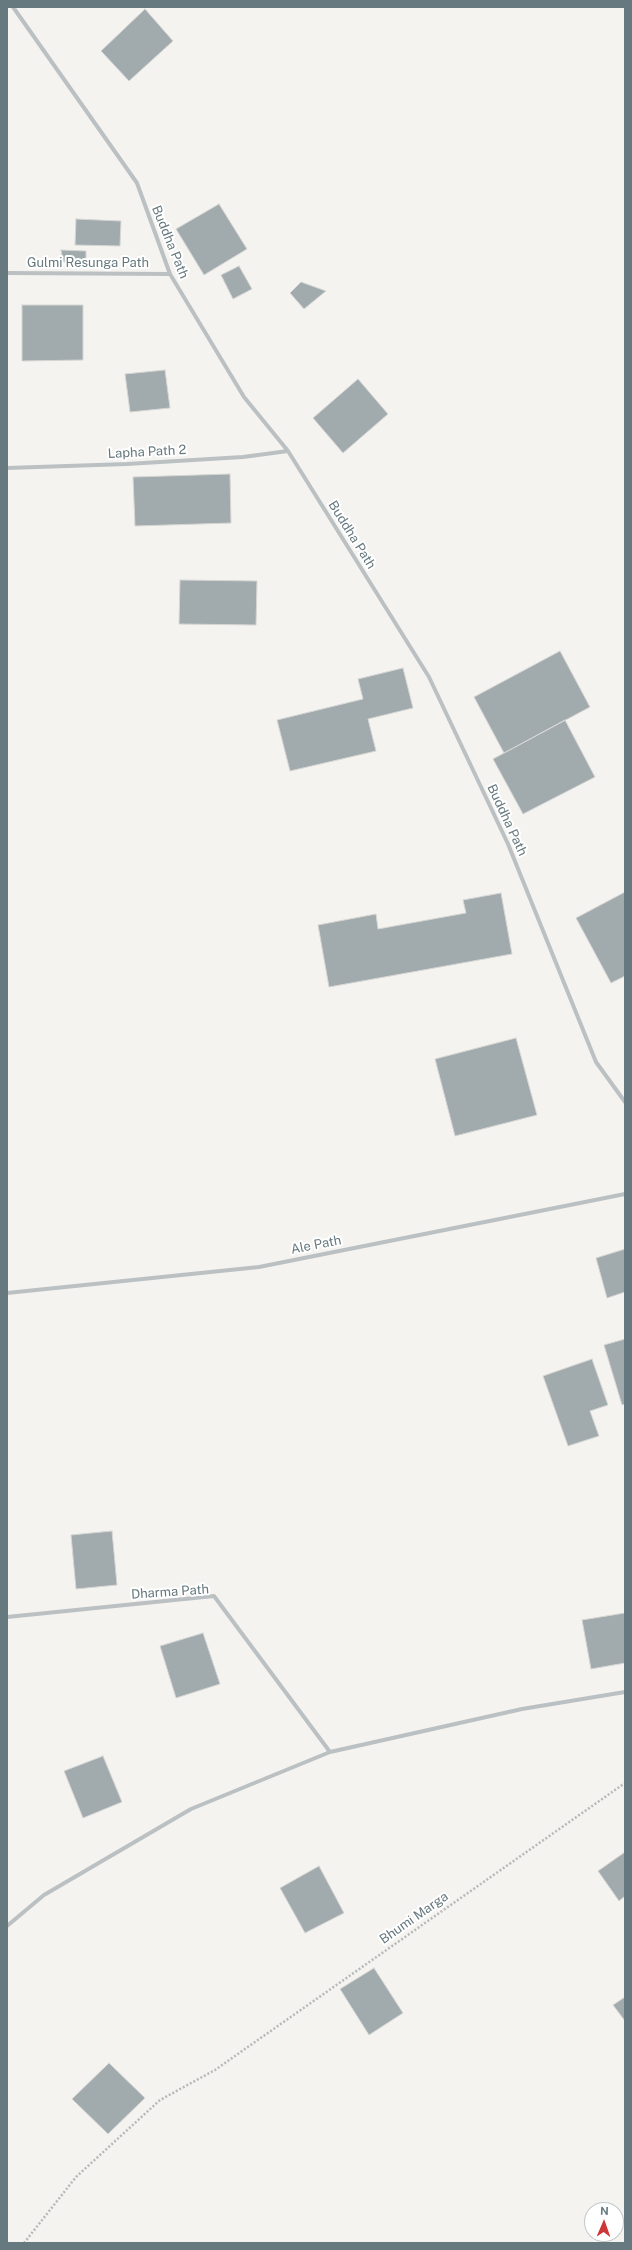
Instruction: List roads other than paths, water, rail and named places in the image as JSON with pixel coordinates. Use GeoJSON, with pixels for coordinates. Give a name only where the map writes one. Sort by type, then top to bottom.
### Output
{"type":"FeatureCollection","features":[{"type":"Feature","properties":{"kind":"street","name":"Buddha Path"},"geometry":{"type":"LineString","coordinates":[[13,7],[137,184],[170,274],[244,397],[288,451],[429,677],[508,844],[596,1062],[625,1102]]}},
{"type":"Feature","properties":{"kind":"street","name":"Gulmi Resunga Path"},"geometry":{"type":"LineString","coordinates":[[7,273],[170,274]]}},
{"type":"Feature","properties":{"kind":"street","name":"Lapha Path 2"},"geometry":{"type":"LineString","coordinates":[[7,468],[127,464],[243,457],[288,451]]}},
{"type":"Feature","properties":{"kind":"street","name":"Ale Path"},"geometry":{"type":"LineString","coordinates":[[7,1293],[259,1267],[625,1194]]}},
{"type":"Feature","properties":{"kind":"street","name":"Dharma Path"},"geometry":{"type":"LineString","coordinates":[[7,1617],[214,1596],[330,1752]]}},
{"type":"Feature","properties":{"kind":"street"},"geometry":{"type":"LineString","coordinates":[[7,1926],[44,1895],[190,1809],[330,1752],[522,1709],[625,1692]]}}]}
